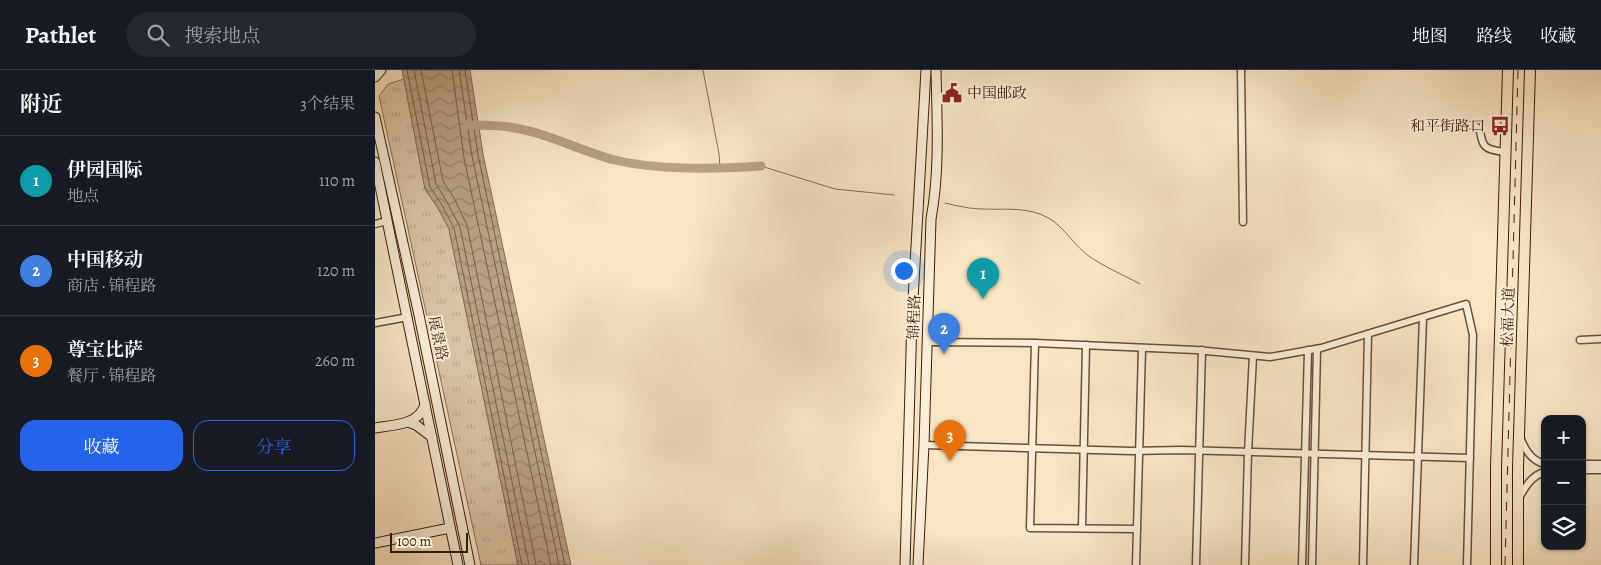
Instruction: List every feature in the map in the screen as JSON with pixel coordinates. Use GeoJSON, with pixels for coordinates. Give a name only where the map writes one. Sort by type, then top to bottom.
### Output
{"type":"FeatureCollection","features":[{"type":"Feature","properties":{"kind":"main road"},"geometry":{"type":"LineString","coordinates":[[375,77],[381,70]]}},
{"type":"Feature","properties":{"kind":"main road","name":"锦程路"},"geometry":{"type":"LineString","coordinates":[[905,565],[911,317],[926,70]]}},
{"type":"Feature","properties":{"kind":"main road","name":"锦程路"},"geometry":{"type":"LineString","coordinates":[[918,565],[924,450],[931,219],[936,191],[936,70]]}},
{"type":"Feature","properties":{"kind":"main road","name":"松福大道"},"geometry":{"type":"LineString","coordinates":[[1496,565],[1496,468],[1508,70]]}},
{"type":"Feature","properties":{"kind":"main road","name":"松福大道"},"geometry":{"type":"LineString","coordinates":[[1518,565],[1519,432],[1530,70]]}},
{"type":"Feature","properties":{"kind":"main road","name":"展景路"},"geometry":{"type":"LineString","coordinates":[[375,117],[423,334],[470,565]]}},
{"type":"Feature","properties":{"kind":"main road","name":"展景路"},"geometry":{"type":"LineString","coordinates":[[375,162],[458,565]]}},
{"type":"Feature","properties":{"kind":"main road"},"geometry":{"type":"LineString","coordinates":[[375,428],[408,422],[417,418],[423,410],[425,402]]}},
{"type":"Feature","properties":{"kind":"main road"},"geometry":{"type":"LineString","coordinates":[[408,422],[416,425],[432,437]]}},
{"type":"Feature","properties":{"kind":"main road"},"geometry":{"type":"LineString","coordinates":[[908,454],[924,450]]}},
{"type":"Feature","properties":{"kind":"main road"},"geometry":{"type":"LineString","coordinates":[[375,543],[450,528]]}},
{"type":"Feature","properties":{"kind":"street"},"geometry":{"type":"LineString","coordinates":[[1241,70],[1243,222]]}},
{"type":"Feature","properties":{"kind":"street"},"geometry":{"type":"LineString","coordinates":[[1468,125],[1476,126],[1479,129],[1485,146],[1505,152]]}},
{"type":"Feature","properties":{"kind":"street"},"geometry":{"type":"LineString","coordinates":[[375,224],[387,221]]}},
{"type":"Feature","properties":{"kind":"street"},"geometry":{"type":"LineString","coordinates":[[927,342],[1086,345],[1202,350],[1270,357],[1317,349],[1466,304],[1473,335],[1467,565]]}},
{"type":"Feature","properties":{"kind":"street"},"geometry":{"type":"LineString","coordinates":[[375,323],[408,317]]}},
{"type":"Feature","properties":{"kind":"street"},"geometry":{"type":"LineString","coordinates":[[1415,565],[1423,318]]}},
{"type":"Feature","properties":{"kind":"street"},"geometry":{"type":"LineString","coordinates":[[1363,565],[1368,334]]}},
{"type":"Feature","properties":{"kind":"street"},"geometry":{"type":"LineString","coordinates":[[1580,340],[1601,339]]}},
{"type":"Feature","properties":{"kind":"street"},"geometry":{"type":"LineString","coordinates":[[1035,344],[1030,528],[1137,529]]}},
{"type":"Feature","properties":{"kind":"street"},"geometry":{"type":"LineString","coordinates":[[1082,528],[1086,345]]}},
{"type":"Feature","properties":{"kind":"street"},"geometry":{"type":"LineString","coordinates":[[1136,565],[1141,348]]}},
{"type":"Feature","properties":{"kind":"street"},"geometry":{"type":"LineString","coordinates":[[1312,565],[1317,349]]}},
{"type":"Feature","properties":{"kind":"street"},"geometry":{"type":"LineString","coordinates":[[1196,565],[1202,350]]}},
{"type":"Feature","properties":{"kind":"street"},"geometry":{"type":"LineString","coordinates":[[1302,565],[1308,350]]}},
{"type":"Feature","properties":{"kind":"street"},"geometry":{"type":"LineString","coordinates":[[1245,565],[1253,356]]}},
{"type":"Feature","properties":{"kind":"street"},"geometry":{"type":"LineString","coordinates":[[1519,432],[1527,451],[1541,462]]}},
{"type":"Feature","properties":{"kind":"street"},"geometry":{"type":"LineString","coordinates":[[924,450],[1032,448],[1470,458]]}},
{"type":"Feature","properties":{"kind":"street"},"geometry":{"type":"LineString","coordinates":[[1586,464],[1601,464]]}},
{"type":"Feature","properties":{"kind":"street"},"geometry":{"type":"LineString","coordinates":[[1586,470],[1601,470]]}},
{"type":"Feature","properties":{"kind":"street"},"geometry":{"type":"LineString","coordinates":[[1518,499],[1531,480],[1541,474]]}},
{"type":"Feature","properties":{"kind":"green space"},"geometry":{"type":"Polygon","coordinates":[[[404,79],[425,189],[449,229],[518,565],[481,565],[379,96],[388,84],[404,79]]]}},
{"type":"Feature","properties":{"kind":"water"},"geometry":{"type":"Polygon","coordinates":[[[402,70],[470,70],[483,154],[571,565],[518,565],[449,229],[425,189],[402,70]]]}},
{"type":"Feature","properties":{"kind":"waterway"},"geometry":{"type":"LineString","coordinates":[[703,70],[720,167]]}},
{"type":"Feature","properties":{"kind":"waterway"},"geometry":{"type":"LineString","coordinates":[[467,125],[523,129],[615,160],[649,166],[688,168],[761,166]]}},
{"type":"Feature","properties":{"kind":"waterway"},"geometry":{"type":"LineString","coordinates":[[761,166],[835,189],[894,195]]}},
{"type":"Feature","properties":{"kind":"waterway"},"geometry":{"type":"LineString","coordinates":[[945,203],[964,207],[1018,210],[1040,214],[1055,222],[1086,254],[1140,284]]}},
{"type":"Feature","properties":{"kind":"railway"},"geometry":{"type":"LineString","coordinates":[[1505,565],[1518,70]]}},
{"type":"Feature","properties":{"kind":"place","name":"中国邮政"},"geometry":{"type":"Point","coordinates":[952,93]}},
{"type":"Feature","properties":{"kind":"place","name":"和平街路口"},"geometry":{"type":"Point","coordinates":[1500,126]}},
{"type":"Feature","properties":{"kind":"place","name":"伊园国际"},"geometry":{"type":"Point","coordinates":[983,299]}},
{"type":"Feature","properties":{"kind":"place","name":"中国移动"},"geometry":{"type":"Point","coordinates":[944,354]}},
{"type":"Feature","properties":{"kind":"place","name":"尊宝比萨"},"geometry":{"type":"Point","coordinates":[950,461]}}]}
